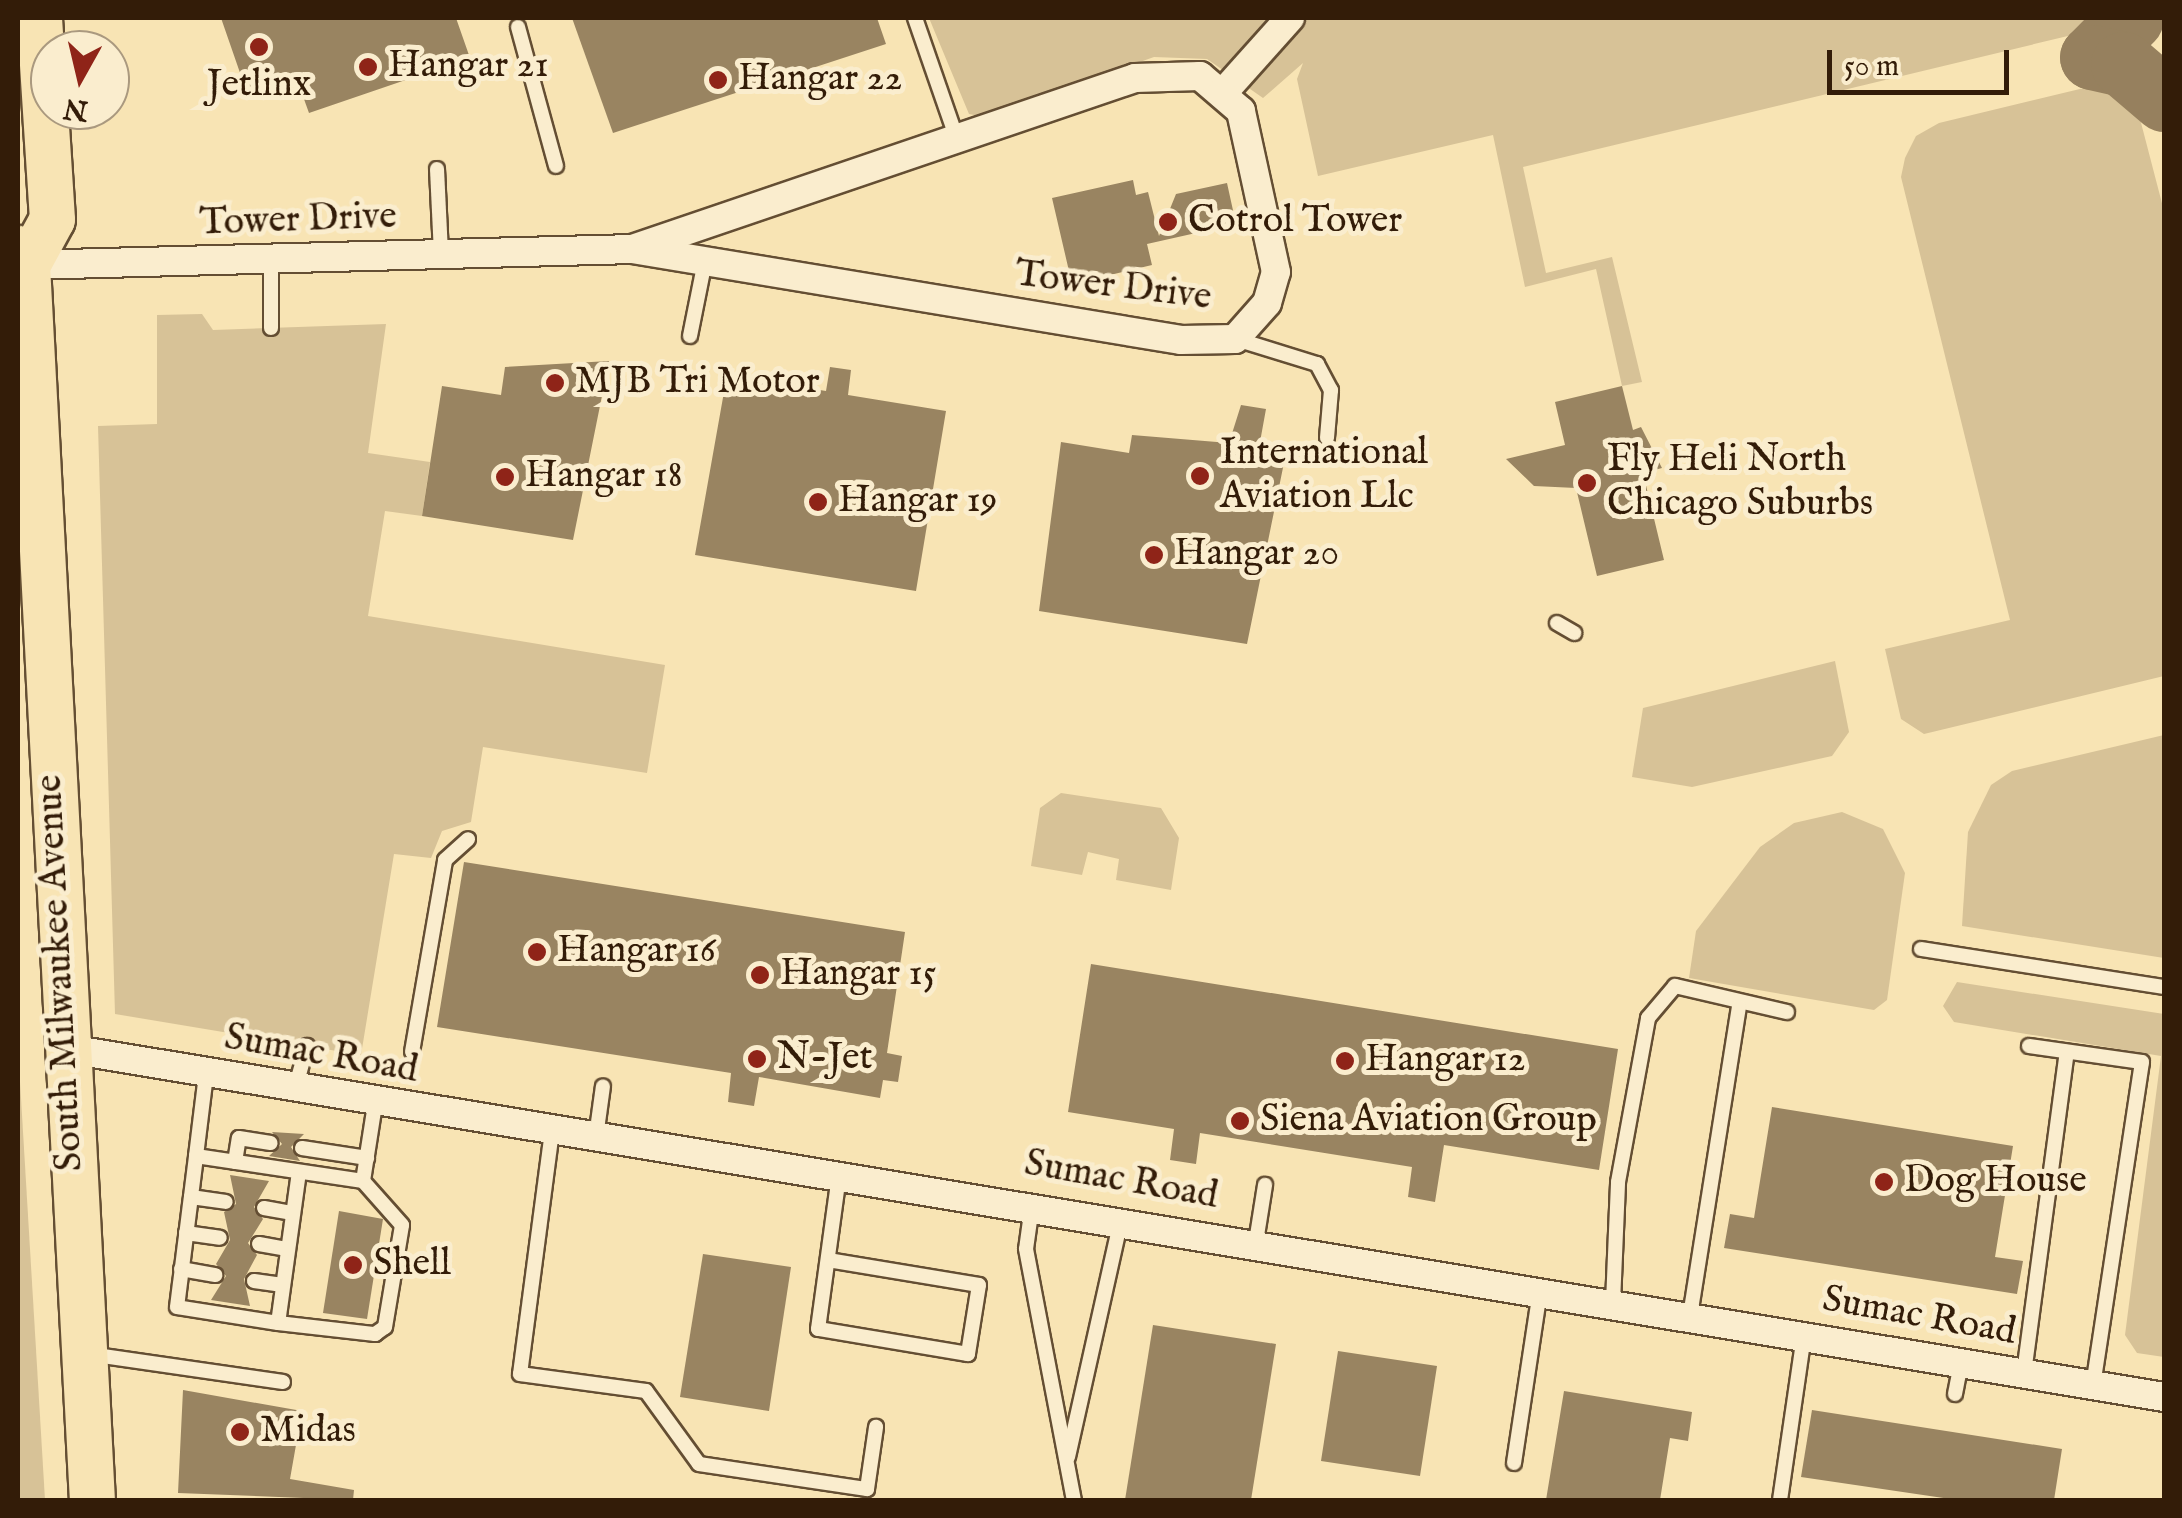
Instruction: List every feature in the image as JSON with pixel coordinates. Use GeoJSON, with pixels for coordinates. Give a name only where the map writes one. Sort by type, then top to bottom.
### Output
{"type":"FeatureCollection","features":[{"type":"Feature","properties":{"kind":"main road"},"geometry":{"type":"LineString","coordinates":[[22,256],[52,219],[39,18]]}},
{"type":"Feature","properties":{"kind":"main road","name":"South Milwaukee Avenue"},"geometry":{"type":"LineString","coordinates":[[22,256],[63,1048],[92,1500]]}},
{"type":"Feature","properties":{"kind":"street"},"geometry":{"type":"LineString","coordinates":[[1222,94],[1290,18]]}},
{"type":"Feature","properties":{"kind":"street","name":"Tower Drive"},"geometry":{"type":"LineString","coordinates":[[22,256],[271,260],[632,249],[1180,340],[1235,338],[1268,303],[1276,272],[1241,111],[1200,76],[1135,78],[632,249]]}},
{"type":"Feature","properties":{"kind":"street","name":"Sumac Road"},"geometry":{"type":"LineString","coordinates":[[63,1048],[374,1104],[1033,1204],[2164,1397]]}},
{"type":"Feature","properties":{"kind":"lane"},"geometry":{"type":"LineString","coordinates":[[915,18],[957,139]]}},
{"type":"Feature","properties":{"kind":"lane"},"geometry":{"type":"LineString","coordinates":[[518,28],[556,166]]}},
{"type":"Feature","properties":{"kind":"lane"},"geometry":{"type":"LineString","coordinates":[[437,169],[441,254]]}},
{"type":"Feature","properties":{"kind":"lane"},"geometry":{"type":"LineString","coordinates":[[271,260],[271,328]]}},
{"type":"Feature","properties":{"kind":"lane"},"geometry":{"type":"LineString","coordinates":[[690,336],[705,261]]}},
{"type":"Feature","properties":{"kind":"lane"},"geometry":{"type":"LineString","coordinates":[[1235,338],[1317,364],[1331,390],[1327,438]]}},
{"type":"Feature","properties":{"kind":"lane"},"geometry":{"type":"LineString","coordinates":[[1557,623],[1574,633]]}},
{"type":"Feature","properties":{"kind":"lane"},"geometry":{"type":"LineString","coordinates":[[412,1052],[445,860],[468,839]]}},
{"type":"Feature","properties":{"kind":"lane"},"geometry":{"type":"LineString","coordinates":[[1921,949],[2164,986]]}},
{"type":"Feature","properties":{"kind":"lane"},"geometry":{"type":"LineString","coordinates":[[1613,1303],[1618,1182],[1648,1018],[1675,986],[1739,1007],[1787,1012]]}},
{"type":"Feature","properties":{"kind":"lane"},"geometry":{"type":"LineString","coordinates":[[1690,1316],[1739,1007]]}},
{"type":"Feature","properties":{"kind":"lane"},"geometry":{"type":"LineString","coordinates":[[295,1090],[307,1046]]}},
{"type":"Feature","properties":{"kind":"lane"},"geometry":{"type":"LineString","coordinates":[[2029,1046],[2142,1062],[2094,1385]]}},
{"type":"Feature","properties":{"kind":"lane"},"geometry":{"type":"LineString","coordinates":[[2024,1373],[2068,1052]]}},
{"type":"Feature","properties":{"kind":"lane"},"geometry":{"type":"LineString","coordinates":[[196,1156],[363,1181],[402,1225],[385,1327],[375,1334],[177,1307],[206,1074]]}},
{"type":"Feature","properties":{"kind":"lane"},"geometry":{"type":"LineString","coordinates":[[596,1137],[603,1086]]}},
{"type":"Feature","properties":{"kind":"lane"},"geometry":{"type":"LineString","coordinates":[[363,1181],[374,1104]]}},
{"type":"Feature","properties":{"kind":"lane"},"geometry":{"type":"LineString","coordinates":[[552,1130],[520,1374],[646,1391],[699,1464],[867,1489],[876,1427]]}},
{"type":"Feature","properties":{"kind":"lane"},"geometry":{"type":"LineString","coordinates":[[236,1162],[239,1138],[270,1143]]}},
{"type":"Feature","properties":{"kind":"lane"},"geometry":{"type":"LineString","coordinates":[[302,1148],[366,1158]]}},
{"type":"Feature","properties":{"kind":"lane"},"geometry":{"type":"LineString","coordinates":[[278,1323],[298,1172]]}},
{"type":"Feature","properties":{"kind":"lane"},"geometry":{"type":"LineString","coordinates":[[828,1260],[979,1285],[968,1354],[818,1328],[839,1174]]}},
{"type":"Feature","properties":{"kind":"lane"},"geometry":{"type":"LineString","coordinates":[[1256,1242],[1265,1185]]}},
{"type":"Feature","properties":{"kind":"lane"},"geometry":{"type":"LineString","coordinates":[[191,1197],[226,1202]]}},
{"type":"Feature","properties":{"kind":"lane"},"geometry":{"type":"LineString","coordinates":[[1033,1204],[1026,1249],[1074,1500]]}},
{"type":"Feature","properties":{"kind":"lane"},"geometry":{"type":"LineString","coordinates":[[264,1208],[293,1213]]}},
{"type":"Feature","properties":{"kind":"lane"},"geometry":{"type":"LineString","coordinates":[[1067,1459],[1121,1219]]}},
{"type":"Feature","properties":{"kind":"lane"},"geometry":{"type":"LineString","coordinates":[[186,1233],[220,1238]]}},
{"type":"Feature","properties":{"kind":"lane"},"geometry":{"type":"LineString","coordinates":[[259,1244],[288,1249]]}},
{"type":"Feature","properties":{"kind":"lane"},"geometry":{"type":"LineString","coordinates":[[181,1269],[215,1275]]}},
{"type":"Feature","properties":{"kind":"lane"},"geometry":{"type":"LineString","coordinates":[[254,1280],[283,1285]]}},
{"type":"Feature","properties":{"kind":"lane"},"geometry":{"type":"LineString","coordinates":[[1514,1463],[1540,1290]]}},
{"type":"Feature","properties":{"kind":"lane"},"geometry":{"type":"LineString","coordinates":[[1780,1500],[1804,1335]]}},
{"type":"Feature","properties":{"kind":"lane"},"geometry":{"type":"LineString","coordinates":[[83,1354],[283,1382]]}},
{"type":"Feature","properties":{"kind":"lane"},"geometry":{"type":"LineString","coordinates":[[1955,1394],[1960,1362]]}},
{"type":"Feature","properties":{"kind":"shaded area"},"geometry":{"type":"Polygon","coordinates":[[[929,18],[2093,18],[2072,35],[1523,167],[1546,273],[1612,257],[1642,382],[1622,386],[1596,269],[1525,287],[1493,135],[1318,176],[1297,79],[1303,63],[1263,98],[1207,59],[1154,57],[984,117],[969,114],[929,18]]]}},
{"type":"Feature","properties":{"kind":"shaded area"},"geometry":{"type":"Polygon","coordinates":[[[2084,88],[2108,91],[2139,115],[2164,211],[2164,676],[1924,734],[1901,719],[1885,649],[2010,620],[1901,177],[1905,158],[1916,136],[1939,123],[2084,88]]]}},
{"type":"Feature","properties":{"kind":"shaded area"},"geometry":{"type":"Polygon","coordinates":[[[202,314],[213,330],[386,324],[368,453],[430,462],[422,516],[385,511],[368,616],[665,665],[647,773],[483,747],[471,822],[442,831],[431,858],[394,854],[361,1055],[115,1014],[98,426],[157,424],[157,315],[202,314]]]}},
{"type":"Feature","properties":{"kind":"shaded area"},"geometry":{"type":"Polygon","coordinates":[[[1835,661],[1849,732],[1832,756],[1692,787],[1632,777],[1643,708],[1835,661]]]}},
{"type":"Feature","properties":{"kind":"shaded area"},"geometry":{"type":"Polygon","coordinates":[[[2164,735],[2164,958],[1962,926],[1968,832],[1991,785],[2012,771],[2164,735]]]}},
{"type":"Feature","properties":{"kind":"shaded area"},"geometry":{"type":"Polygon","coordinates":[[[1061,793],[1161,808],[1179,838],[1171,890],[1116,880],[1119,859],[1088,852],[1082,875],[1031,866],[1040,808],[1061,793]]]}},
{"type":"Feature","properties":{"kind":"shaded area"},"geometry":{"type":"Polygon","coordinates":[[[1842,812],[1883,829],[1905,873],[1887,1000],[1874,1010],[1689,978],[1696,931],[1760,847],[1794,823],[1842,812]]]}},
{"type":"Feature","properties":{"kind":"shaded area"},"geometry":{"type":"Polygon","coordinates":[[[1957,982],[2164,1014],[2164,1357],[2137,1353],[2125,1335],[2161,1056],[1954,1022],[1943,1006],[1957,982]]]}},
{"type":"Feature","properties":{"kind":"shaded area"},"geometry":{"type":"Polygon","coordinates":[[[18,1048],[45,1500],[18,1500],[18,1048]]]}},
{"type":"Feature","properties":{"kind":"building","name":"Hangar 21"},"geometry":{"type":"Polygon","coordinates":[[[221,18],[456,18],[470,58],[309,113],[296,77],[247,93],[221,18]]]}},
{"type":"Feature","properties":{"kind":"building","name":"Hangar 22"},"geometry":{"type":"Polygon","coordinates":[[[572,18],[877,18],[886,44],[613,133],[572,18]]]}},
{"type":"Feature","properties":{"kind":"building"},"geometry":{"type":"Polygon","coordinates":[[[1133,180],[1136,195],[1148,192],[1159,236],[1176,194],[1227,183],[1236,224],[1147,244],[1152,265],[1072,284],[1052,198],[1133,180]]]}},
{"type":"Feature","properties":{"kind":"building","name":"Hangar 18"},"geometry":{"type":"Polygon","coordinates":[[[609,361],[573,540],[422,516],[442,386],[501,395],[505,367],[609,361]]]}},
{"type":"Feature","properties":{"kind":"building","name":"Hangar 19"},"geometry":{"type":"Polygon","coordinates":[[[830,367],[851,370],[848,395],[946,411],[916,591],[695,555],[727,375],[826,391],[830,367]]]}},
{"type":"Feature","properties":{"kind":"building","name":"Fly Heli North Chicago Suburbs"},"geometry":{"type":"Polygon","coordinates":[[[1622,386],[1633,430],[1641,427],[1662,468],[1643,473],[1664,560],[1597,576],[1576,488],[1534,486],[1506,459],[1565,445],[1555,402],[1622,386]]]}},
{"type":"Feature","properties":{"kind":"building","name":"Hangar 20"},"geometry":{"type":"Polygon","coordinates":[[[1241,405],[1266,409],[1260,442],[1286,453],[1247,644],[1039,611],[1061,442],[1129,453],[1132,435],[1229,443],[1241,405]]]}},
{"type":"Feature","properties":{"kind":"building"},"geometry":{"type":"Polygon","coordinates":[[[464,862],[905,932],[887,1053],[902,1056],[898,1082],[883,1080],[880,1098],[759,1077],[754,1106],[728,1102],[731,1073],[437,1027],[464,862]]]}},
{"type":"Feature","properties":{"kind":"building","name":"Hangar 12"},"geometry":{"type":"Polygon","coordinates":[[[1091,964],[1618,1049],[1599,1170],[1444,1145],[1435,1202],[1408,1197],[1412,1167],[1200,1133],[1196,1164],[1170,1160],[1174,1129],[1068,1112],[1091,964]]]}},
{"type":"Feature","properties":{"kind":"building","name":"Dog House"},"geometry":{"type":"Polygon","coordinates":[[[1772,1107],[2013,1146],[1995,1257],[2023,1261],[2017,1294],[1724,1248],[1730,1214],[1754,1218],[1772,1107]]]}},
{"type":"Feature","properties":{"kind":"building"},"geometry":{"type":"Polygon","coordinates":[[[272,1132],[304,1134],[291,1147],[300,1161],[269,1156],[282,1144],[272,1132]]]}},
{"type":"Feature","properties":{"kind":"building","name":"Shell"},"geometry":{"type":"Polygon","coordinates":[[[230,1175],[269,1181],[254,1207],[263,1219],[248,1243],[257,1255],[244,1279],[250,1306],[211,1300],[226,1276],[216,1264],[230,1240],[224,1212],[236,1204],[230,1175]]]}},
{"type":"Feature","properties":{"kind":"building","name":"Shell"},"geometry":{"type":"Polygon","coordinates":[[[339,1211],[383,1219],[367,1319],[323,1313],[339,1211]]]}},
{"type":"Feature","properties":{"kind":"building"},"geometry":{"type":"Polygon","coordinates":[[[703,1254],[791,1267],[769,1411],[680,1397],[703,1254]]]}},
{"type":"Feature","properties":{"kind":"building"},"geometry":{"type":"Polygon","coordinates":[[[1153,1325],[1276,1344],[1251,1500],[1125,1500],[1153,1325]]]}},
{"type":"Feature","properties":{"kind":"building"},"geometry":{"type":"Polygon","coordinates":[[[1338,1351],[1437,1366],[1420,1476],[1321,1461],[1338,1351]]]}},
{"type":"Feature","properties":{"kind":"building"},"geometry":{"type":"Polygon","coordinates":[[[183,1390],[302,1411],[290,1479],[354,1490],[353,1500],[178,1493],[183,1390]]]}},
{"type":"Feature","properties":{"kind":"building"},"geometry":{"type":"Polygon","coordinates":[[[1564,1391],[1692,1412],[1688,1441],[1670,1438],[1660,1500],[1546,1500],[1564,1391]]]}},
{"type":"Feature","properties":{"kind":"building"},"geometry":{"type":"Polygon","coordinates":[[[1812,1410],[2062,1449],[2054,1500],[1957,1500],[1801,1477],[1812,1410]]]}},
{"type":"Feature","properties":{"kind":"taxiway"},"geometry":{"type":"LineString","coordinates":[[2131,18],[2092,57],[2123,64],[2164,99]]}},
{"type":"Feature","properties":{"kind":"place","name":"Jetlinx"},"geometry":{"type":"Point","coordinates":[259,47]}},
{"type":"Feature","properties":{"kind":"place","name":"Hangar 21"},"geometry":{"type":"Point","coordinates":[368,67]}},
{"type":"Feature","properties":{"kind":"place","name":"Hangar 22"},"geometry":{"type":"Point","coordinates":[718,80]}},
{"type":"Feature","properties":{"kind":"place","name":"Cotrol Tower"},"geometry":{"type":"Point","coordinates":[1168,222]}},
{"type":"Feature","properties":{"kind":"place","name":"MJB Tri Motor"},"geometry":{"type":"Point","coordinates":[555,383]}},
{"type":"Feature","properties":{"kind":"place","name":"International Aviation Llc"},"geometry":{"type":"Point","coordinates":[1200,476]}},
{"type":"Feature","properties":{"kind":"place","name":"Hangar 18"},"geometry":{"type":"Point","coordinates":[505,477]}},
{"type":"Feature","properties":{"kind":"place","name":"Fly Heli North Chicago Suburbs"},"geometry":{"type":"Point","coordinates":[1587,483]}},
{"type":"Feature","properties":{"kind":"place","name":"Hangar 19"},"geometry":{"type":"Point","coordinates":[818,502]}},
{"type":"Feature","properties":{"kind":"place","name":"Hangar 20"},"geometry":{"type":"Point","coordinates":[1154,555]}},
{"type":"Feature","properties":{"kind":"place","name":"Hangar 16"},"geometry":{"type":"Point","coordinates":[537,952]}},
{"type":"Feature","properties":{"kind":"place","name":"Hangar 15"},"geometry":{"type":"Point","coordinates":[760,975]}},
{"type":"Feature","properties":{"kind":"place","name":"N-Jet"},"geometry":{"type":"Point","coordinates":[757,1059]}},
{"type":"Feature","properties":{"kind":"place","name":"Hangar 12"},"geometry":{"type":"Point","coordinates":[1345,1061]}},
{"type":"Feature","properties":{"kind":"place","name":"Siena Aviation Group"},"geometry":{"type":"Point","coordinates":[1240,1121]}},
{"type":"Feature","properties":{"kind":"place","name":"Dog House"},"geometry":{"type":"Point","coordinates":[1884,1182]}},
{"type":"Feature","properties":{"kind":"place","name":"Shell"},"geometry":{"type":"Point","coordinates":[353,1265]}},
{"type":"Feature","properties":{"kind":"place","name":"Midas"},"geometry":{"type":"Point","coordinates":[240,1432]}}]}
